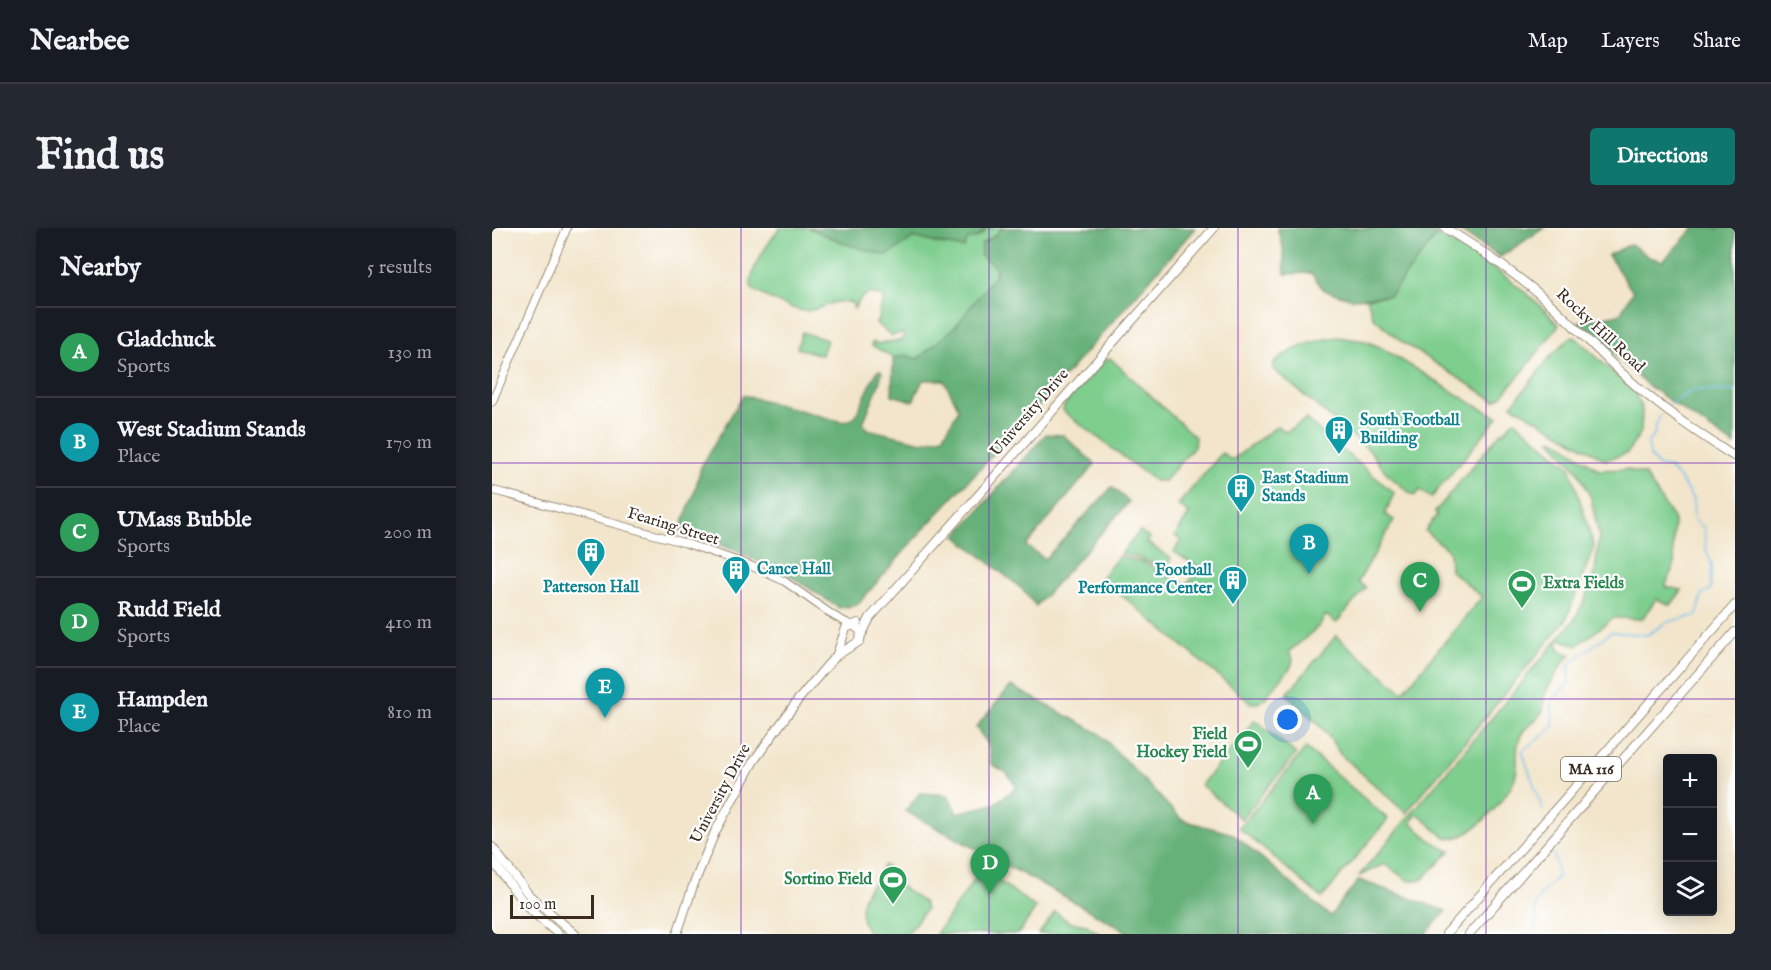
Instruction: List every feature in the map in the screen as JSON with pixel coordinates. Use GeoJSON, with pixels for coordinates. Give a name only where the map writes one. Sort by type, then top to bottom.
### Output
{"type":"FeatureCollection","features":[{"type":"Feature","properties":{"kind":"main road","name":"University Drive"},"geometry":{"type":"LineString","coordinates":[[678,934],[693,886],[715,832],[739,786],[772,733],[837,655],[860,641],[870,618],[1214,228]]}},
{"type":"Feature","properties":{"kind":"main road","name":"Rocky Hill Road"},"geometry":{"type":"LineString","coordinates":[[1445,228],[1512,273],[1540,295],[1642,391],[1701,436],[1735,457]]}},
{"type":"Feature","properties":{"kind":"main road","name":"MA 116"},"geometry":{"type":"LineString","coordinates":[[1446,934],[1735,605]]}},
{"type":"Feature","properties":{"kind":"main road","name":"University Drive"},"geometry":{"type":"LineString","coordinates":[[837,655],[846,628],[870,618]]}},
{"type":"Feature","properties":{"kind":"main road"},"geometry":{"type":"LineString","coordinates":[[852,626],[858,627],[862,634]]}},
{"type":"Feature","properties":{"kind":"main road","name":"MA 116"},"geometry":{"type":"LineString","coordinates":[[1469,934],[1735,632]]}},
{"type":"Feature","properties":{"kind":"main road"},"geometry":{"type":"LineString","coordinates":[[843,635],[846,642],[852,644]]}},
{"type":"Feature","properties":{"kind":"main road"},"geometry":{"type":"LineString","coordinates":[[492,846],[557,932]]}},
{"type":"Feature","properties":{"kind":"main road"},"geometry":{"type":"LineString","coordinates":[[492,860],[527,906],[557,932],[574,934]]}},
{"type":"Feature","properties":{"kind":"street"},"geometry":{"type":"LineString","coordinates":[[492,402],[567,228]]}},
{"type":"Feature","properties":{"kind":"street","name":"Fearing Street"},"geometry":{"type":"LineString","coordinates":[[492,490],[685,543],[749,565],[783,581],[852,626]]}},
{"type":"Feature","properties":{"kind":"street","name":"Fearing Street"},"geometry":{"type":"LineString","coordinates":[[834,616],[843,635]]}},
{"type":"Feature","properties":{"kind":"green space"},"geometry":{"type":"Polygon","coordinates":[[[780,228],[810,228],[846,244],[888,255],[914,237],[961,248],[968,239],[981,235],[986,228],[1002,228],[995,236],[982,244],[981,256],[996,268],[994,278],[949,334],[928,353],[916,359],[906,355],[894,358],[871,345],[873,342],[878,344],[902,340],[904,335],[902,333],[892,336],[876,323],[884,298],[866,294],[854,309],[852,303],[839,302],[801,311],[752,289],[752,274],[755,266],[780,228]]]}},
{"type":"Feature","properties":{"kind":"green space"},"geometry":{"type":"Polygon","coordinates":[[[809,228],[979,228],[986,230],[975,239],[968,239],[964,248],[914,237],[888,255],[883,255],[846,244],[809,228]]]}},
{"type":"Feature","properties":{"kind":"green space"},"geometry":{"type":"Polygon","coordinates":[[[1002,228],[1195,228],[1034,411],[929,523],[857,605],[839,608],[792,577],[736,551],[680,530],[694,494],[701,467],[743,395],[843,422],[855,417],[877,371],[880,370],[882,372],[879,384],[863,423],[867,429],[922,442],[943,437],[959,409],[944,380],[923,380],[913,401],[892,395],[893,359],[906,355],[916,359],[920,357],[955,327],[996,274],[996,268],[981,256],[982,244],[995,236],[1002,228]]]}},
{"type":"Feature","properties":{"kind":"green space"},"geometry":{"type":"Polygon","coordinates":[[[1277,228],[1426,228],[1437,235],[1390,295],[1353,299],[1324,290],[1311,273],[1285,274],[1283,247],[1277,228]]]}},
{"type":"Feature","properties":{"kind":"green space"},"geometry":{"type":"Polygon","coordinates":[[[1455,228],[1544,228],[1500,257],[1455,228]]]}},
{"type":"Feature","properties":{"kind":"green space"},"geometry":{"type":"Polygon","coordinates":[[[1694,228],[1735,228],[1735,446],[1647,385],[1578,322],[1620,314],[1633,292],[1608,255],[1631,244],[1649,257],[1663,261],[1694,228]]]}},
{"type":"Feature","properties":{"kind":"green space"},"geometry":{"type":"Polygon","coordinates":[[[1437,235],[1502,274],[1532,298],[1559,325],[1524,370],[1495,401],[1402,342],[1373,317],[1367,298],[1390,295],[1437,235]]]}},
{"type":"Feature","properties":{"kind":"green space"},"geometry":{"type":"Polygon","coordinates":[[[802,332],[827,340],[822,355],[797,348],[802,332]]]}},
{"type":"Feature","properties":{"kind":"green space"},"geometry":{"type":"Polygon","coordinates":[[[1338,337],[1365,341],[1380,347],[1498,417],[1431,498],[1420,490],[1414,496],[1386,472],[1372,453],[1273,369],[1274,363],[1296,349],[1312,342],[1338,337]]]}},
{"type":"Feature","properties":{"kind":"green space"},"geometry":{"type":"Polygon","coordinates":[[[1571,337],[1576,338],[1635,393],[1642,410],[1641,432],[1627,453],[1606,460],[1512,405],[1551,356],[1571,337]]]}},
{"type":"Feature","properties":{"kind":"green space"},"geometry":{"type":"Polygon","coordinates":[[[1110,358],[1195,437],[1194,447],[1164,481],[1155,481],[1063,411],[1064,405],[1105,360],[1110,358]]]}},
{"type":"Feature","properties":{"kind":"green space"},"geometry":{"type":"Polygon","coordinates":[[[1306,419],[1394,493],[1385,514],[1394,520],[1358,582],[1366,588],[1336,623],[1326,615],[1319,626],[1289,652],[1293,659],[1291,667],[1264,699],[1258,703],[1251,703],[1101,578],[1119,556],[1143,562],[1187,585],[1200,568],[1174,552],[1181,540],[1175,536],[1189,514],[1178,505],[1222,453],[1232,460],[1277,426],[1286,432],[1306,419]]]}},
{"type":"Feature","properties":{"kind":"green space","name":"Extra Fields"},"geometry":{"type":"Polygon","coordinates":[[[1514,420],[1570,467],[1594,547],[1566,620],[1406,813],[1340,754],[1326,732],[1287,694],[1336,636],[1403,692],[1482,597],[1450,570],[1449,551],[1425,531],[1437,515],[1435,512],[1501,432],[1503,433],[1514,420]]]}},
{"type":"Feature","properties":{"kind":"green space"},"geometry":{"type":"Polygon","coordinates":[[[1046,434],[1063,435],[1095,464],[1026,546],[1045,559],[1112,487],[1129,502],[1036,606],[1022,589],[956,536],[1046,434]]]}},
{"type":"Feature","properties":{"kind":"green space"},"geometry":{"type":"Polygon","coordinates":[[[1556,439],[1599,470],[1626,469],[1645,475],[1674,520],[1675,563],[1665,587],[1682,590],[1671,605],[1656,599],[1642,619],[1613,618],[1577,646],[1563,640],[1557,641],[1559,650],[1571,655],[1566,659],[1547,690],[1540,715],[1525,729],[1520,738],[1514,780],[1494,809],[1474,829],[1453,838],[1444,836],[1420,815],[1416,815],[1411,822],[1429,839],[1450,851],[1423,879],[1409,881],[1384,864],[1359,876],[1574,620],[1585,600],[1595,571],[1599,536],[1591,498],[1578,471],[1551,440],[1556,439]]]}},
{"type":"Feature","properties":{"kind":"green space"},"geometry":{"type":"Polygon","coordinates":[[[1140,531],[1150,538],[1147,543],[1171,558],[1166,569],[1136,557],[1121,554],[1140,531]]]}},
{"type":"Feature","properties":{"kind":"green space"},"geometry":{"type":"Polygon","coordinates":[[[1011,686],[1099,733],[1182,820],[1233,834],[1330,916],[1359,880],[1446,911],[1426,934],[1131,934],[905,811],[920,793],[948,795],[957,813],[994,804],[1017,787],[1006,772],[991,764],[988,744],[976,727],[1011,686]]]}},
{"type":"Feature","properties":{"kind":"green space","name":"Field Hockey Field"},"geometry":{"type":"Polygon","coordinates":[[[1255,720],[1296,754],[1241,819],[1201,785],[1255,720]]]}},
{"type":"Feature","properties":{"kind":"green space"},"geometry":{"type":"Polygon","coordinates":[[[1306,748],[1388,819],[1322,898],[1239,828],[1306,748]]]}},
{"type":"Feature","properties":{"kind":"green space","name":"Sortino Field"},"geometry":{"type":"Polygon","coordinates":[[[884,865],[896,873],[892,880],[924,903],[926,909],[907,934],[870,934],[862,917],[862,901],[871,886],[885,875],[880,871],[884,865]]]}},
{"type":"Feature","properties":{"kind":"green space"},"geometry":{"type":"Polygon","coordinates":[[[982,869],[1036,908],[1018,934],[936,934],[982,869]]]}},
{"type":"Feature","properties":{"kind":"green space"},"geometry":{"type":"Polygon","coordinates":[[[1055,912],[1069,922],[1086,925],[1100,934],[1069,931],[1039,934],[1055,912]]]}},
{"type":"Feature","properties":{"kind":"waterway"},"geometry":{"type":"LineString","coordinates":[[1670,404],[1693,390],[1735,391]]}},
{"type":"Feature","properties":{"kind":"waterway"},"geometry":{"type":"LineString","coordinates":[[1543,811],[1522,751],[1554,727],[1551,702],[1569,682],[1569,664],[1611,632],[1647,635],[1667,622],[1697,615],[1702,595],[1711,589],[1712,565],[1706,549],[1704,528],[1694,520],[1693,500],[1680,479],[1668,467],[1658,466],[1650,456],[1648,442],[1655,434],[1656,424],[1661,415]]}},
{"type":"Feature","properties":{"kind":"waterway"},"geometry":{"type":"LineString","coordinates":[[1532,934],[1538,919],[1535,913],[1537,901],[1558,876],[1554,854]]}},
{"type":"Feature","properties":{"kind":"place","name":"South Football Building"},"geometry":{"type":"Point","coordinates":[1339,456]}},
{"type":"Feature","properties":{"kind":"place","name":"East Stadium Stands"},"geometry":{"type":"Point","coordinates":[1241,514]}},
{"type":"Feature","properties":{"kind":"place","name":"West Stadium Stands"},"geometry":{"type":"Point","coordinates":[1309,574]}},
{"type":"Feature","properties":{"kind":"place","name":"Patterson Hall"},"geometry":{"type":"Point","coordinates":[591,578]}},
{"type":"Feature","properties":{"kind":"place","name":"Cance Hall"},"geometry":{"type":"Point","coordinates":[736,596]}},
{"type":"Feature","properties":{"kind":"place","name":"Football Performance Center"},"geometry":{"type":"Point","coordinates":[1233,606]}},
{"type":"Feature","properties":{"kind":"place","name":"Extra Fields"},"geometry":{"type":"Point","coordinates":[1522,610]}},
{"type":"Feature","properties":{"kind":"place","name":"UMass Bubble"},"geometry":{"type":"Point","coordinates":[1420,612]}},
{"type":"Feature","properties":{"kind":"place","name":"Hampden"},"geometry":{"type":"Point","coordinates":[605,718]}},
{"type":"Feature","properties":{"kind":"place","name":"Field Hockey Field"},"geometry":{"type":"Point","coordinates":[1248,770]}},
{"type":"Feature","properties":{"kind":"place","name":"Gladchuck"},"geometry":{"type":"Point","coordinates":[1313,824]}},
{"type":"Feature","properties":{"kind":"place","name":"Rudd Field"},"geometry":{"type":"Point","coordinates":[990,894]}},
{"type":"Feature","properties":{"kind":"place","name":"Sortino Field"},"geometry":{"type":"Point","coordinates":[893,906]}}]}
